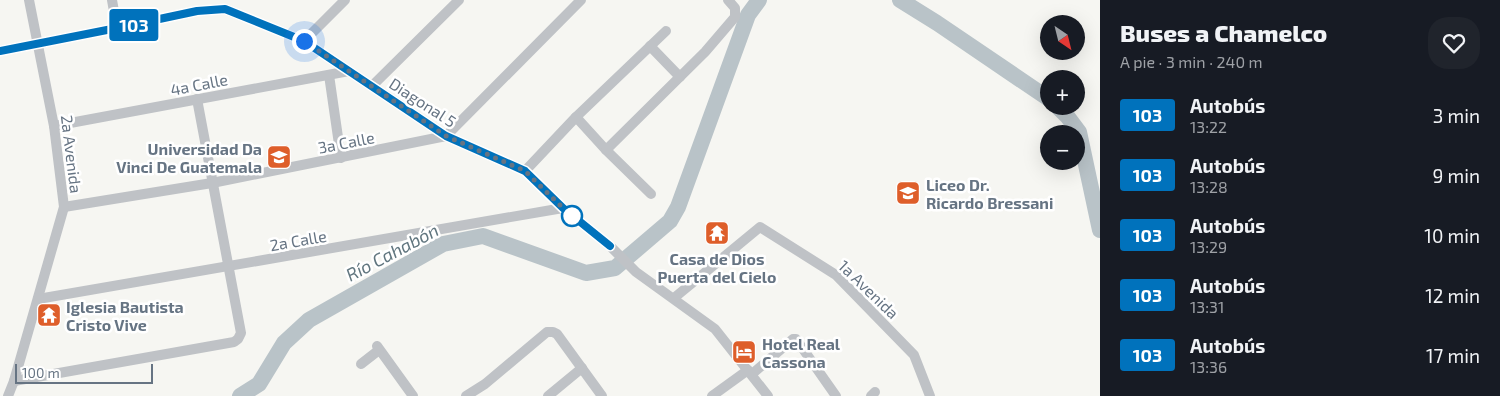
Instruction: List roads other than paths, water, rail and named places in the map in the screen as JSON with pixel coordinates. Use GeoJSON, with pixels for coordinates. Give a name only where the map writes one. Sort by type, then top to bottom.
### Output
{"type":"FeatureCollection","features":[{"type":"Feature","properties":{"kind":"street","name":"2a Avenida"},"geometry":{"type":"LineString","coordinates":[[8,396],[64,208],[54,126],[29,0]]}},
{"type":"Feature","properties":{"kind":"street"},"geometry":{"type":"LineString","coordinates":[[112,0],[117,28]]}},
{"type":"Feature","properties":{"kind":"street"},"geometry":{"type":"LineString","coordinates":[[225,9],[233,0]]}},
{"type":"Feature","properties":{"kind":"street"},"geometry":{"type":"LineString","coordinates":[[304,41],[345,0]]}},
{"type":"Feature","properties":{"kind":"street"},"geometry":{"type":"LineString","coordinates":[[372,86],[459,0]]}},
{"type":"Feature","properties":{"kind":"street"},"geometry":{"type":"LineString","coordinates":[[446,136],[581,0]]}},
{"type":"Feature","properties":{"kind":"street"},"geometry":{"type":"LineString","coordinates":[[606,150],[705,52],[735,17],[735,8],[728,0]]}},
{"type":"Feature","properties":{"kind":"street","name":"Diagonal 5"},"geometry":{"type":"LineString","coordinates":[[0,51],[117,28],[196,5],[225,9],[304,41],[446,136],[525,171],[563,208],[610,246],[636,272],[715,329],[768,396]]}},
{"type":"Feature","properties":{"kind":"street"},"geometry":{"type":"LineString","coordinates":[[525,171],[576,117],[666,31]]}},
{"type":"Feature","properties":{"kind":"street"},"geometry":{"type":"LineString","coordinates":[[650,46],[680,77]]}},
{"type":"Feature","properties":{"kind":"street","name":"4a Calle"},"geometry":{"type":"LineString","coordinates":[[54,126],[349,71]]}},
{"type":"Feature","properties":{"kind":"street"},"geometry":{"type":"LineString","coordinates":[[329,75],[341,158]]}},
{"type":"Feature","properties":{"kind":"street"},"geometry":{"type":"LineString","coordinates":[[14,381],[234,342],[238,339],[240,333],[197,99]]}},
{"type":"Feature","properties":{"kind":"street"},"geometry":{"type":"LineString","coordinates":[[576,117],[606,150],[651,194]]}},
{"type":"Feature","properties":{"kind":"street","name":"3a Calle"},"geometry":{"type":"LineString","coordinates":[[64,208],[212,183],[446,136]]}},
{"type":"Feature","properties":{"kind":"street","name":"2a Calle"},"geometry":{"type":"LineString","coordinates":[[38,299],[563,208]]}},
{"type":"Feature","properties":{"kind":"street","name":"1a Avenida"},"geometry":{"type":"LineString","coordinates":[[674,298],[760,226],[836,275],[914,354],[930,396]]}},
{"type":"Feature","properties":{"kind":"street"},"geometry":{"type":"LineString","coordinates":[[466,396],[485,384],[547,332],[557,334],[602,396]]}},
{"type":"Feature","properties":{"kind":"street"},"geometry":{"type":"LineString","coordinates":[[712,396],[750,372],[794,339],[796,339],[836,396]]}},
{"type":"Feature","properties":{"kind":"street"},"geometry":{"type":"LineString","coordinates":[[361,364],[378,348],[413,396]]}},
{"type":"Feature","properties":{"kind":"street"},"geometry":{"type":"LineString","coordinates":[[548,396],[582,368]]}},
{"type":"Feature","properties":{"kind":"waterway","name":"Río Cahabón"},"geometry":{"type":"LineString","coordinates":[[240,396],[259,384],[284,343],[309,320],[443,244],[483,236],[586,273],[615,268],[670,221],[678,207],[748,15],[759,0]]}},
{"type":"Feature","properties":{"kind":"waterway","name":"Río Cahabón"},"geometry":{"type":"LineString","coordinates":[[900,0],[1040,93]]}},
{"type":"Feature","properties":{"kind":"waterway","name":"Río Cahabón"},"geometry":{"type":"LineString","coordinates":[[1066,115],[1079,132],[1100,230]]}},
{"type":"Feature","properties":{"kind":"place","name":"Universidad Da Vinci De Guatemala"},"geometry":{"type":"Point","coordinates":[279,157]}},
{"type":"Feature","properties":{"kind":"place","name":"Liceo Dr. Ricardo Bressani"},"geometry":{"type":"Point","coordinates":[908,193]}},
{"type":"Feature","properties":{"kind":"place","name":"Casa de Dios Puerta del Cielo"},"geometry":{"type":"Point","coordinates":[717,233]}},
{"type":"Feature","properties":{"kind":"place","name":"Iglesia Bautista Cristo Vive"},"geometry":{"type":"Point","coordinates":[49,315]}},
{"type":"Feature","properties":{"kind":"place","name":"Hotel Real Cassona"},"geometry":{"type":"Point","coordinates":[744,352]}}]}
